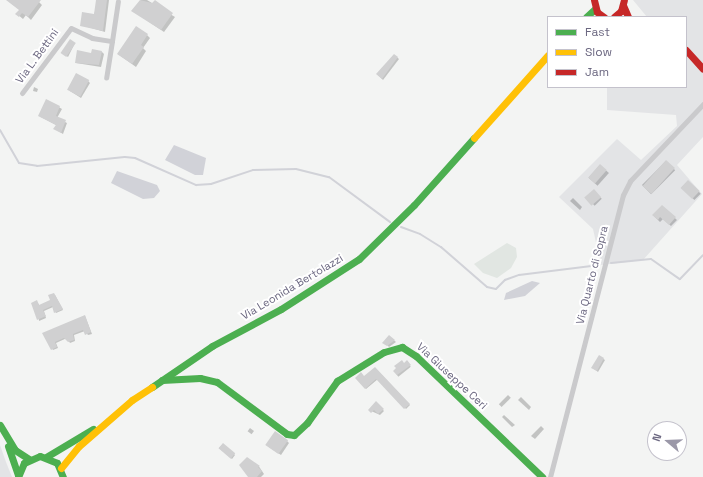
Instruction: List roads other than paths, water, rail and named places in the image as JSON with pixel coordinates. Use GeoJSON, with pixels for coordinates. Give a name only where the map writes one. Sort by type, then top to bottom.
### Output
{"type":"FeatureCollection","features":[{"type":"Feature","properties":{"kind":"street"},"geometry":{"type":"LineString","coordinates":[[594,0],[595,9],[601,16]]}},
{"type":"Feature","properties":{"kind":"street"},"geometry":{"type":"LineString","coordinates":[[106,78],[118,1]]}},
{"type":"Feature","properties":{"kind":"street"},"geometry":{"type":"LineString","coordinates":[[615,16],[622,11],[624,3]]}},
{"type":"Feature","properties":{"kind":"street"},"geometry":{"type":"LineString","coordinates":[[624,3],[628,16]]}},
{"type":"Feature","properties":{"kind":"street"},"geometry":{"type":"LineString","coordinates":[[587,16],[595,9]]}},
{"type":"Feature","properties":{"kind":"street","name":"Via L. Bettini"},"geometry":{"type":"LineString","coordinates":[[22,93],[71,28],[76,28],[92,38],[112,41]]}},
{"type":"Feature","properties":{"kind":"street"},"geometry":{"type":"LineString","coordinates":[[687,51],[703,68]]}},
{"type":"Feature","properties":{"kind":"street","name":"Via Leonida Bertolazzi"},"geometry":{"type":"LineString","coordinates":[[46,457],[105,422],[162,380],[212,346],[281,310],[360,258],[409,210],[547,56]]}},
{"type":"Feature","properties":{"kind":"street","name":"Via Quarto di Sopra"},"geometry":{"type":"LineString","coordinates":[[550,477],[623,195],[630,181],[703,104]]}},
{"type":"Feature","properties":{"kind":"street","name":"Via Giuseppe Ceri"},"geometry":{"type":"LineString","coordinates":[[162,380],[200,378],[217,382],[287,434],[294,435],[307,423],[337,381],[384,352],[402,347],[416,356],[542,477]]}},
{"type":"Feature","properties":{"kind":"street","name":"Via Leonida Bertolazzi"},"geometry":{"type":"LineString","coordinates":[[61,468],[79,446],[105,422]]}},
{"type":"Feature","properties":{"kind":"street"},"geometry":{"type":"LineString","coordinates":[[2,428],[15,450],[29,459],[46,457],[61,468],[63,477]]}},
{"type":"Feature","properties":{"kind":"street"},"geometry":{"type":"LineString","coordinates":[[2,428],[18,476]]}},
{"type":"Feature","properties":{"kind":"street"},"geometry":{"type":"LineString","coordinates":[[18,476],[29,459]]}},
{"type":"Feature","properties":{"kind":"waterway"},"geometry":{"type":"LineString","coordinates":[[0,130],[19,163],[37,166],[125,157],[135,158],[196,185],[211,184],[253,170],[296,169],[329,177],[390,222]]}},
{"type":"Feature","properties":{"kind":"waterway"},"geometry":{"type":"LineString","coordinates":[[401,227],[420,234],[441,247],[487,287],[496,289],[505,280],[519,275],[599,265]]}},
{"type":"Feature","properties":{"kind":"waterway"},"geometry":{"type":"LineString","coordinates":[[611,263],[651,259],[680,279],[703,255]]}}]}
